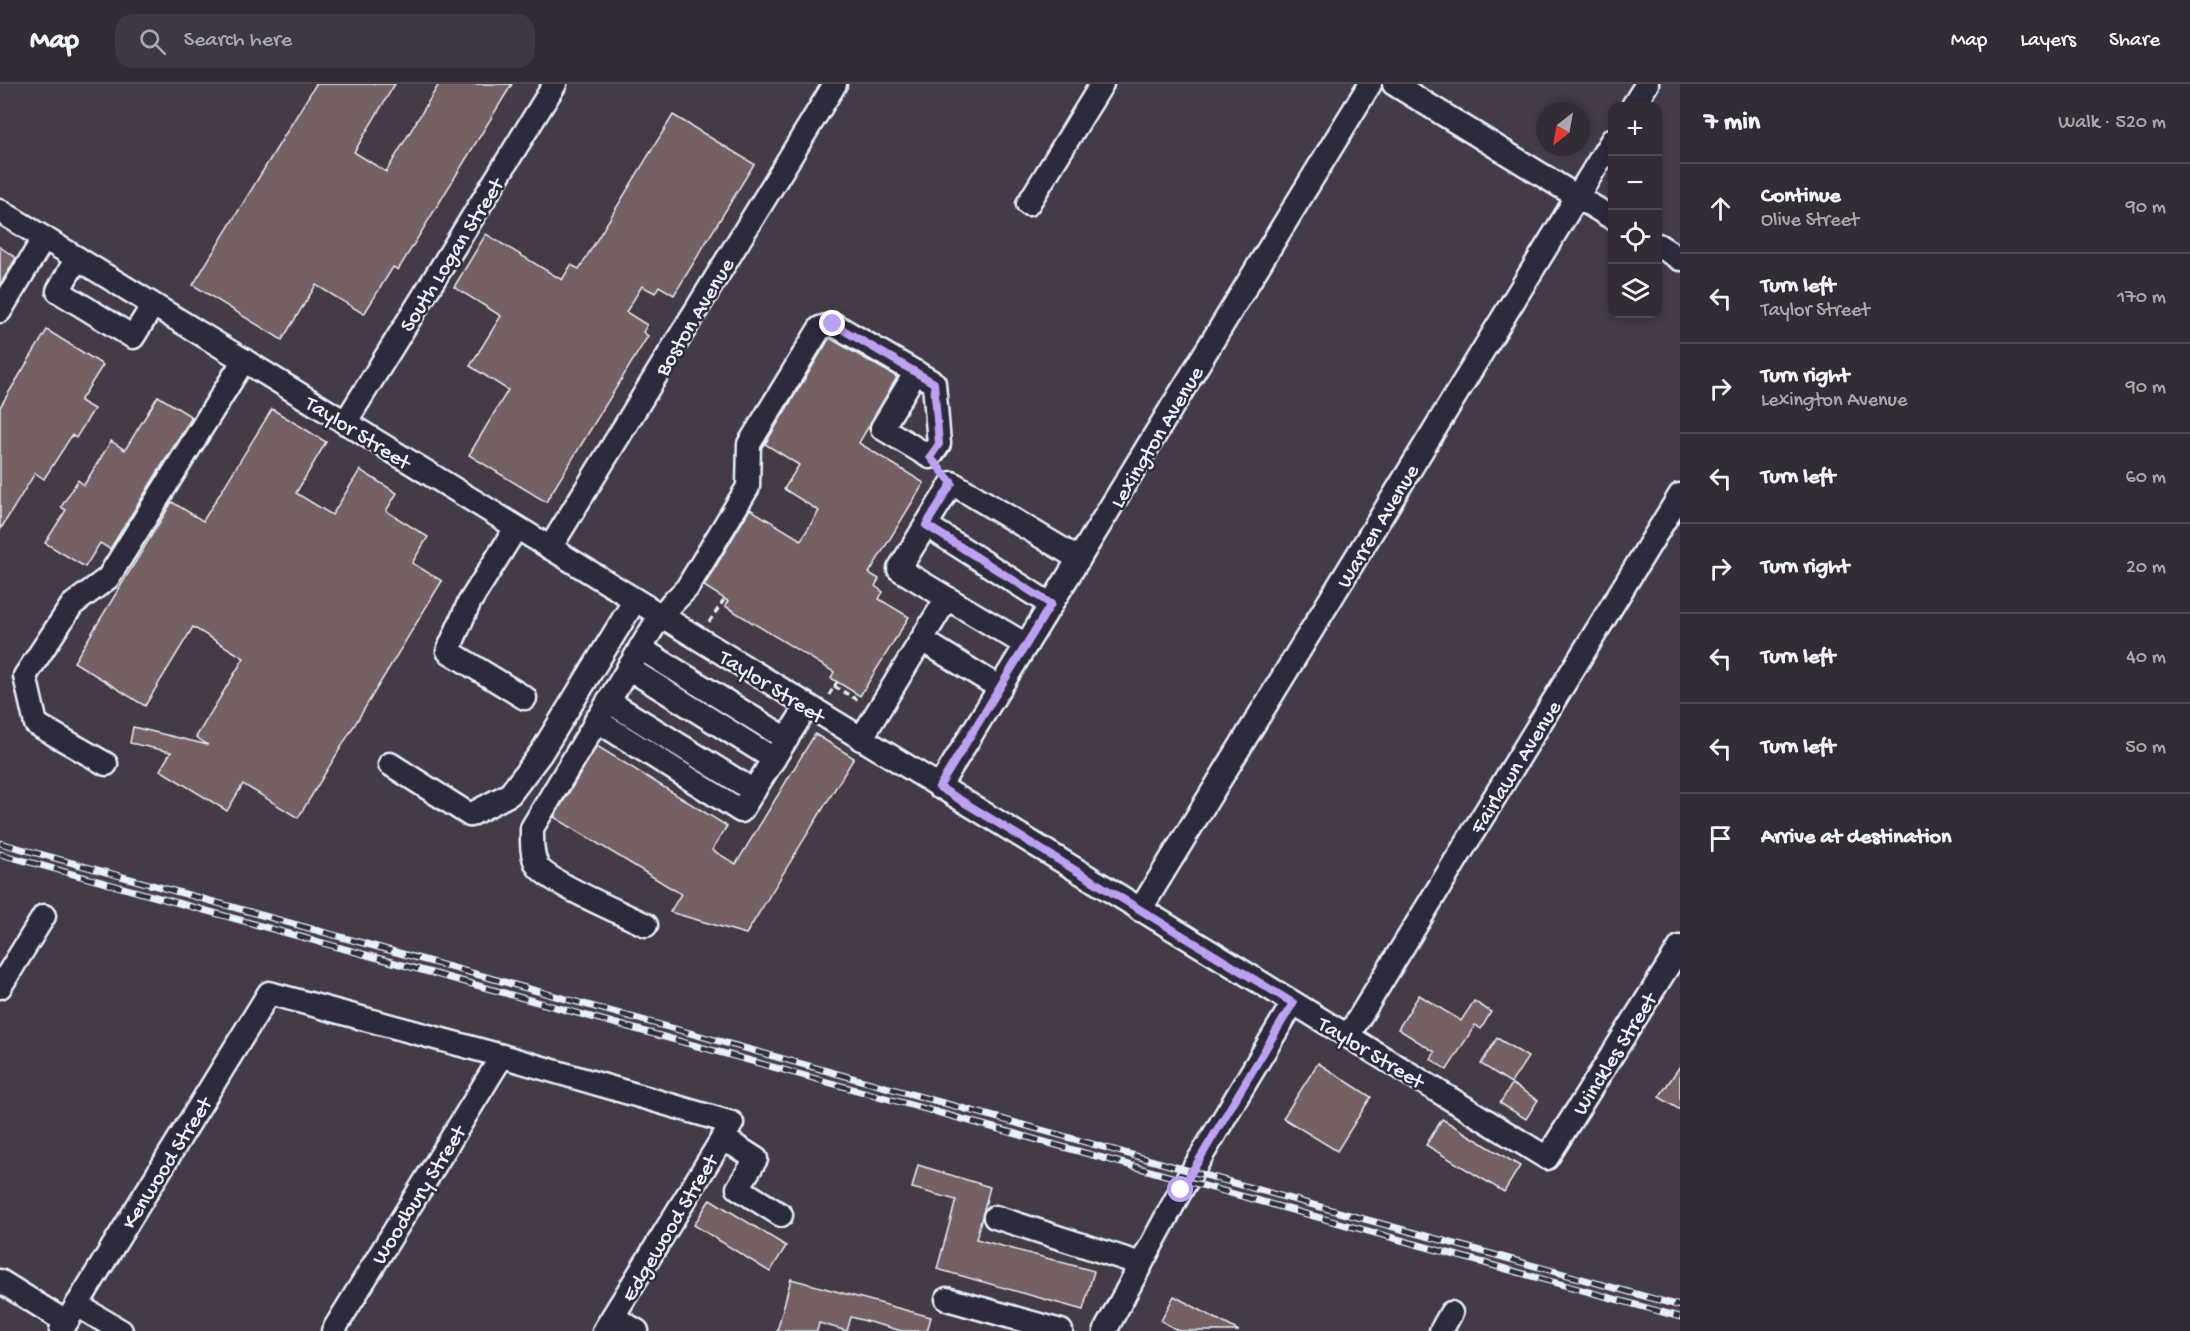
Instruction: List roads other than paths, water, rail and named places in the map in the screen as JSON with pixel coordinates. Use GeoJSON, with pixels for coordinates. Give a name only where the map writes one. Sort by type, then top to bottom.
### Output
{"type":"FeatureCollection","features":[{"type":"Feature","properties":{"kind":"street","name":"South Logan Street"},"geometry":{"type":"LineString","coordinates":[[345,423],[555,84]]}},
{"type":"Feature","properties":{"kind":"street","name":"Boston Avenue"},"geometry":{"type":"LineString","coordinates":[[550,548],[835,84]]}},
{"type":"Feature","properties":{"kind":"street"},"geometry":{"type":"LineString","coordinates":[[1028,204],[1102,84]]}},
{"type":"Feature","properties":{"kind":"street","name":"Lexington Avenue"},"geometry":{"type":"LineString","coordinates":[[939,787],[1370,84]]}},
{"type":"Feature","properties":{"kind":"street"},"geometry":{"type":"LineString","coordinates":[[1394,84],[1608,215]]}},
{"type":"Feature","properties":{"kind":"street"},"geometry":{"type":"LineString","coordinates":[[1636,102],[1647,84]]}},
{"type":"Feature","properties":{"kind":"street","name":"Warren Avenue"},"geometry":{"type":"LineString","coordinates":[[1140,910],[1608,147]]}},
{"type":"Feature","properties":{"kind":"street","name":"Taylor Street"},"geometry":{"type":"LineString","coordinates":[[0,211],[660,616],[817,703],[861,739],[1547,1158]]}},
{"type":"Feature","properties":{"kind":"street"},"geometry":{"type":"LineString","coordinates":[[0,311],[44,238]]}},
{"type":"Feature","properties":{"kind":"street"},"geometry":{"type":"LineString","coordinates":[[1662,248],[1680,259]]}},
{"type":"Feature","properties":{"kind":"street"},"geometry":{"type":"LineString","coordinates":[[77,258],[58,291],[133,337],[153,305]]}},
{"type":"Feature","properties":{"kind":"street"},"geometry":{"type":"LineString","coordinates":[[646,925],[557,882],[537,867],[532,844],[532,828],[660,616],[687,588],[748,487],[749,444],[820,328],[833,324],[934,383],[939,444],[930,457]]}},
{"type":"Feature","properties":{"kind":"street"},"geometry":{"type":"LineString","coordinates":[[106,764],[36,724],[25,676],[72,605],[108,578],[244,360]]}},
{"type":"Feature","properties":{"kind":"street"},"geometry":{"type":"LineString","coordinates":[[916,372],[882,428],[930,457],[952,483],[1079,560]]}},
{"type":"Feature","properties":{"kind":"street"},"geometry":{"type":"LineString","coordinates":[[952,483],[899,569],[1026,645]]}},
{"type":"Feature","properties":{"kind":"street","name":"Fairlawn Avenue"},"geometry":{"type":"LineString","coordinates":[[1348,1036],[1680,495]]}},
{"type":"Feature","properties":{"kind":"street"},"geometry":{"type":"LineString","coordinates":[[926,525],[1051,604]]}},
{"type":"Feature","properties":{"kind":"street"},"geometry":{"type":"LineString","coordinates":[[516,528],[469,603],[448,651],[525,698]]}},
{"type":"Feature","properties":{"kind":"street"},"geometry":{"type":"LineString","coordinates":[[861,739],[947,598]]}},
{"type":"Feature","properties":{"kind":"street"},"geometry":{"type":"LineString","coordinates":[[390,764],[470,815],[510,794],[541,753],[635,600]]}},
{"type":"Feature","properties":{"kind":"street"},"geometry":{"type":"LineString","coordinates":[[922,640],[1000,688]]}},
{"type":"Feature","properties":{"kind":"street"},"geometry":{"type":"LineString","coordinates":[[640,648],[787,739]]}},
{"type":"Feature","properties":{"kind":"street"},"geometry":{"type":"LineString","coordinates":[[628,668],[774,759]]}},
{"type":"Feature","properties":{"kind":"street"},"geometry":{"type":"LineString","coordinates":[[608,701],[754,791]]}},
{"type":"Feature","properties":{"kind":"street"},"geometry":{"type":"LineString","coordinates":[[596,720],[741,811],[787,739],[817,703]]}},
{"type":"Feature","properties":{"kind":"street"},"geometry":{"type":"LineString","coordinates":[[0,987],[44,916]]}},
{"type":"Feature","properties":{"kind":"street","name":"Winckles Street"},"geometry":{"type":"LineString","coordinates":[[1547,1158],[1680,947]]}},
{"type":"Feature","properties":{"kind":"street","name":"Kenwood Street"},"geometry":{"type":"LineString","coordinates":[[68,1319],[269,993],[502,1056]]}},
{"type":"Feature","properties":{"kind":"street"},"geometry":{"type":"LineString","coordinates":[[1105,1331],[1186,1181],[1293,1003]]}},
{"type":"Feature","properties":{"kind":"street"},"geometry":{"type":"LineString","coordinates":[[502,1056],[726,1132],[734,1145],[756,1159],[738,1188],[781,1215]]}},
{"type":"Feature","properties":{"kind":"street","name":"Woodbury Street"},"geometry":{"type":"LineString","coordinates":[[333,1331],[502,1056]]}},
{"type":"Feature","properties":{"kind":"street","name":"Edgewood Street"},"geometry":{"type":"LineString","coordinates":[[609,1324],[726,1132]]}},
{"type":"Feature","properties":{"kind":"street"},"geometry":{"type":"LineString","coordinates":[[995,1218],[1141,1264]]}},
{"type":"Feature","properties":{"kind":"street"},"geometry":{"type":"LineString","coordinates":[[0,1281],[68,1319],[121,1331]]}},
{"type":"Feature","properties":{"kind":"street"},"geometry":{"type":"LineString","coordinates":[[947,1299],[1061,1331]]}},
{"type":"Feature","properties":{"kind":"street"},"geometry":{"type":"LineString","coordinates":[[609,1324],[636,1331]]}},
{"type":"Feature","properties":{"kind":"railway"},"geometry":{"type":"LineString","coordinates":[[0,843],[1680,1306]]}},
{"type":"Feature","properties":{"kind":"railway"},"geometry":{"type":"LineString","coordinates":[[0,854],[1680,1317]]}}]}
